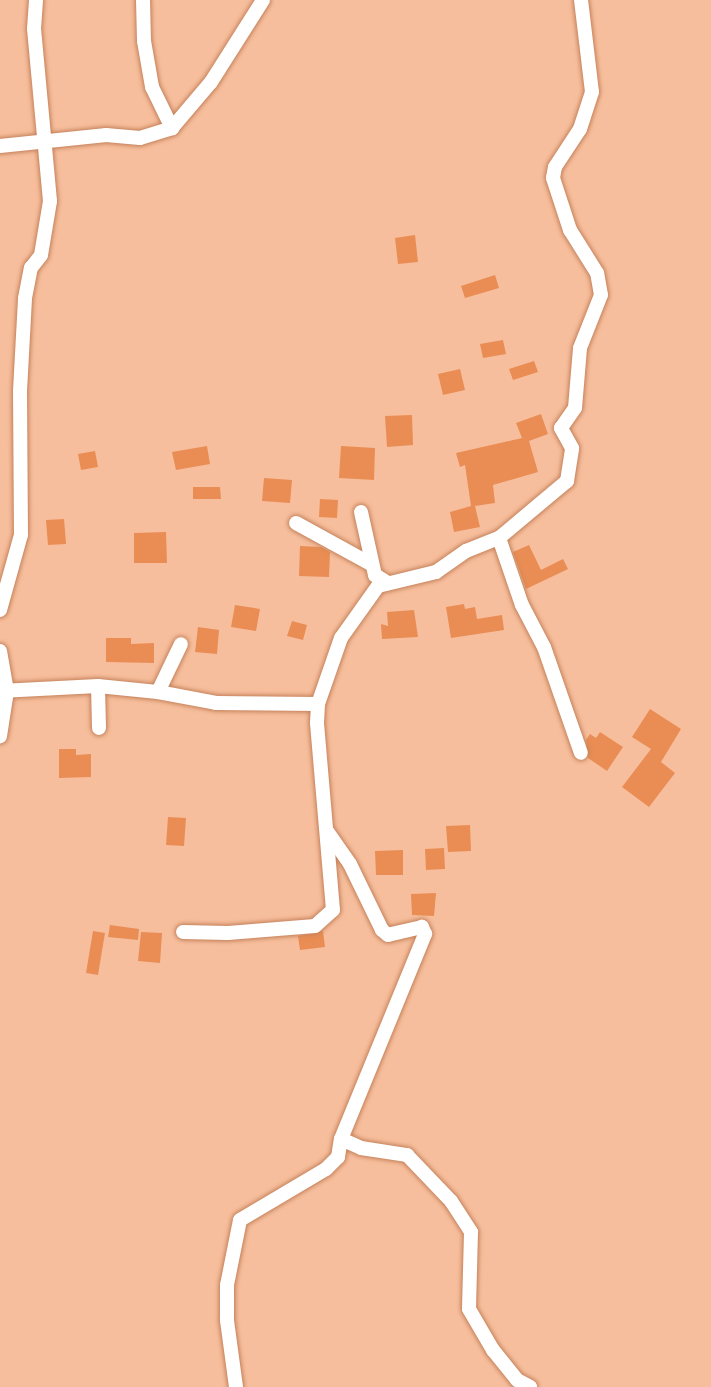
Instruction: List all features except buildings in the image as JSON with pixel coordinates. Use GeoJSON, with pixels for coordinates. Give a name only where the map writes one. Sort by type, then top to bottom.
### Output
{"type":"FeatureCollection","features":[{"type":"Feature","properties":{"kind":"street"},"geometry":{"type":"LineString","coordinates":[[0,610],[21,535],[20,391],[25,298],[31,268],[40,255],[50,201],[42,139],[34,29],[36,0]]}},
{"type":"Feature","properties":{"kind":"street"},"geometry":{"type":"LineString","coordinates":[[143,0],[144,41],[152,87],[172,128]]}},
{"type":"Feature","properties":{"kind":"street"},"geometry":{"type":"LineString","coordinates":[[0,146],[42,139],[106,135],[140,138],[172,128],[211,82],[263,0]]}},
{"type":"Feature","properties":{"kind":"street"},"geometry":{"type":"LineString","coordinates":[[183,932],[228,933],[315,926],[333,910],[323,827],[318,704],[341,638],[374,590],[387,584],[436,572],[466,551],[499,538],[567,481],[572,448],[561,428],[575,408],[580,348],[601,295],[597,273],[570,230],[553,178],[555,167],[580,129],[592,92],[581,0]]}},
{"type":"Feature","properties":{"kind":"street"},"geometry":{"type":"LineString","coordinates":[[361,512],[371,564],[375,575],[387,584]]}},
{"type":"Feature","properties":{"kind":"street"},"geometry":{"type":"LineString","coordinates":[[296,523],[371,564]]}},
{"type":"Feature","properties":{"kind":"street"},"geometry":{"type":"LineString","coordinates":[[499,538],[522,604],[544,647],[581,753]]}},
{"type":"Feature","properties":{"kind":"street"},"geometry":{"type":"LineString","coordinates":[[158,692],[181,644]]}},
{"type":"Feature","properties":{"kind":"street"},"geometry":{"type":"LineString","coordinates":[[0,651],[4,691],[0,736]]}},
{"type":"Feature","properties":{"kind":"street"},"geometry":{"type":"LineString","coordinates":[[4,691],[98,686],[158,692],[216,703],[318,704]]}},
{"type":"Feature","properties":{"kind":"street"},"geometry":{"type":"LineString","coordinates":[[98,686],[99,728]]}},
{"type":"Feature","properties":{"kind":"street"},"geometry":{"type":"LineString","coordinates":[[236,1387],[227,1320],[227,1285],[240,1220],[326,1169],[338,1157],[341,1139],[425,934],[422,927],[388,935],[382,930],[350,864],[323,827]]}},
{"type":"Feature","properties":{"kind":"street"},"geometry":{"type":"LineString","coordinates":[[341,1139],[361,1148],[407,1155],[451,1201],[471,1233],[469,1309],[493,1350],[517,1380],[530,1387]]}}]}
